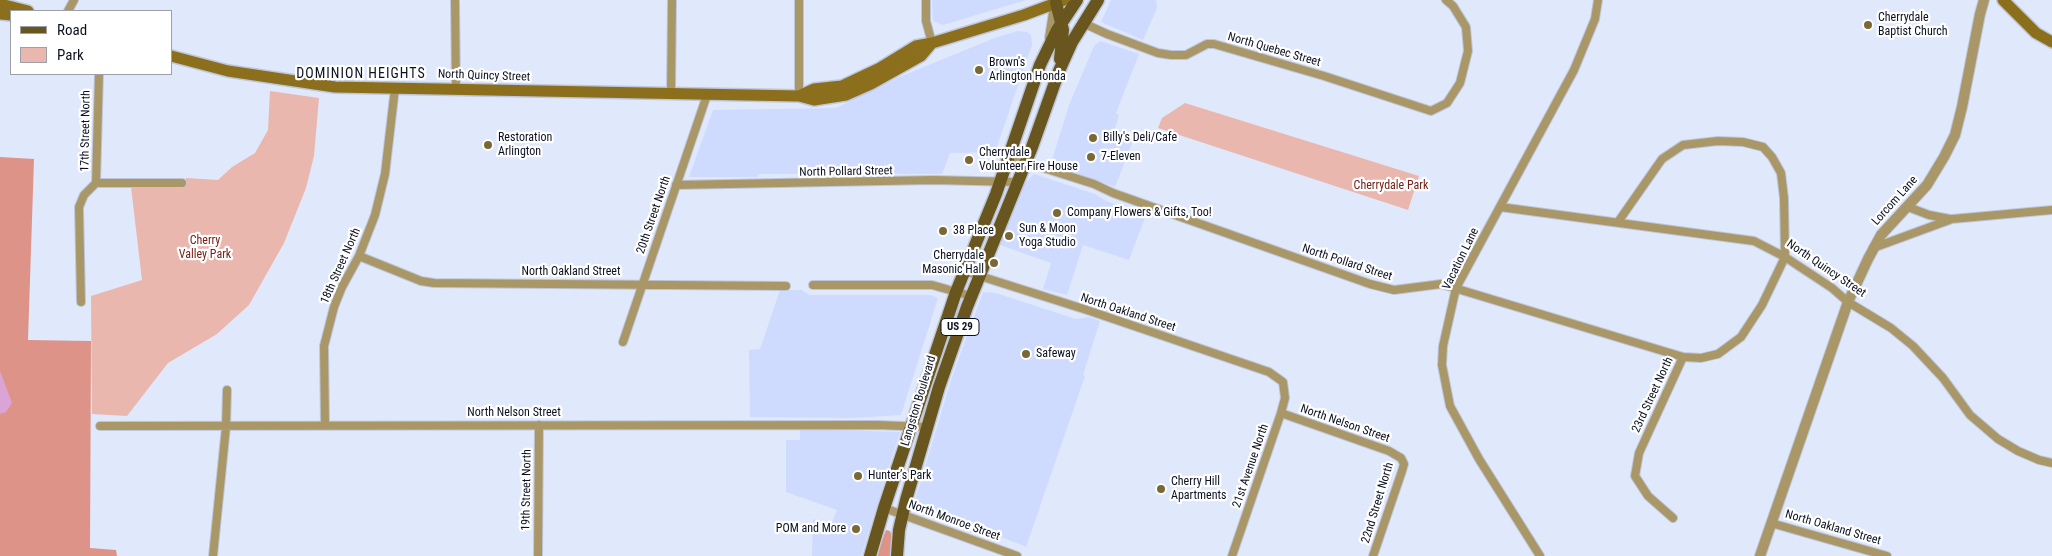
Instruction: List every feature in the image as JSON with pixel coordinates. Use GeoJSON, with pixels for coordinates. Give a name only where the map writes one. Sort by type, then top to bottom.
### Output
{"type":"FeatureCollection","features":[{"type":"Feature","properties":{"kind":"main road","name":"Langston Boulevard"},"geometry":{"type":"LineString","coordinates":[[870,556],[884,508],[956,292],[1000,182],[1049,46],[1077,0]]}},
{"type":"Feature","properties":{"kind":"main road","name":"Langston Boulevard"},"geometry":{"type":"LineString","coordinates":[[897,556],[902,515],[928,427],[978,276],[1025,162],[1059,71],[1083,23],[1098,0]]}},
{"type":"Feature","properties":{"kind":"main road"},"geometry":{"type":"LineString","coordinates":[[2002,0],[2036,33],[2052,42]]}},
{"type":"Feature","properties":{"kind":"main road","name":"North Quincy Street"},"geometry":{"type":"LineString","coordinates":[[172,56],[228,71],[335,87],[799,96],[814,100],[846,95],[871,84],[921,56],[932,43],[1059,1]]}},
{"type":"Feature","properties":{"kind":"main road"},"geometry":{"type":"LineString","coordinates":[[1059,1],[1064,34],[1059,71]]}},
{"type":"Feature","properties":{"kind":"main road"},"geometry":{"type":"LineString","coordinates":[[0,4],[24,10]]}},
{"type":"Feature","properties":{"kind":"street"},"geometry":{"type":"LineString","coordinates":[[455,0],[456,89]]}},
{"type":"Feature","properties":{"kind":"street"},"geometry":{"type":"LineString","coordinates":[[671,94],[672,0]]}},
{"type":"Feature","properties":{"kind":"street"},"geometry":{"type":"LineString","coordinates":[[799,0],[799,96]]}},
{"type":"Feature","properties":{"kind":"street"},"geometry":{"type":"LineString","coordinates":[[926,0],[926,21],[932,43]]}},
{"type":"Feature","properties":{"kind":"street","name":"North Quebec Street"},"geometry":{"type":"LineString","coordinates":[[1083,23],[1107,34],[1164,54],[1186,55],[1208,44],[1214,44],[1324,76],[1431,111],[1448,103],[1460,83],[1468,51],[1466,27],[1453,6],[1446,0]]}},
{"type":"Feature","properties":{"kind":"street","name":"Vacation Lane"},"geometry":{"type":"LineString","coordinates":[[1540,556],[1479,459],[1450,406],[1442,366],[1446,327],[1456,288],[1574,70],[1595,20],[1598,0]]}},
{"type":"Feature","properties":{"kind":"street","name":"Lorcom Lane"},"geometry":{"type":"LineString","coordinates":[[1760,556],[1848,302],[1881,235],[1927,185],[1944,157],[1954,135],[1962,107],[1975,32],[1984,0]]}},
{"type":"Feature","properties":{"kind":"street"},"geometry":{"type":"LineString","coordinates":[[1049,46],[1059,1]]}},
{"type":"Feature","properties":{"kind":"street","name":"17th Street North"},"geometry":{"type":"LineString","coordinates":[[81,302],[79,207],[84,195],[96,183],[99,75]]}},
{"type":"Feature","properties":{"kind":"street","name":"18th Street North"},"geometry":{"type":"LineString","coordinates":[[325,424],[324,346],[334,308],[342,287],[360,256],[375,215],[385,174],[394,88]]}},
{"type":"Feature","properties":{"kind":"street","name":"20th Street North"},"geometry":{"type":"LineString","coordinates":[[623,342],[707,95]]}},
{"type":"Feature","properties":{"kind":"street","name":"23rd Street North"},"geometry":{"type":"LineString","coordinates":[[1618,222],[1662,159],[1683,145],[1718,141],[1742,142],[1763,148],[1772,157],[1781,173],[1784,198],[1785,257],[1762,305],[1741,337],[1718,354],[1701,358],[1683,357],[1639,453],[1635,476],[1648,496],[1673,518]]}},
{"type":"Feature","properties":{"kind":"street","name":"North Pollard Street"},"geometry":{"type":"LineString","coordinates":[[1009,157],[1094,184],[1113,193],[1370,284],[1394,290],[1441,284],[1683,357]]}},
{"type":"Feature","properties":{"kind":"street","name":"North Pollard Street"},"geometry":{"type":"LineString","coordinates":[[676,185],[934,180],[1016,182]]}},
{"type":"Feature","properties":{"kind":"street"},"geometry":{"type":"LineString","coordinates":[[96,183],[182,183]]}},
{"type":"Feature","properties":{"kind":"street","name":"North Quincy Street"},"geometry":{"type":"LineString","coordinates":[[1500,207],[1754,241],[1785,257],[1837,291],[1848,302],[1892,328],[1917,349],[1943,378],[1970,415],[1998,439],[2018,451],[2052,463]]}},
{"type":"Feature","properties":{"kind":"street"},"geometry":{"type":"LineString","coordinates":[[1908,207],[1930,215],[1952,219]]}},
{"type":"Feature","properties":{"kind":"street"},"geometry":{"type":"LineString","coordinates":[[1873,248],[1952,219],[2052,210]]}},
{"type":"Feature","properties":{"kind":"street","name":"North Oakland Street"},"geometry":{"type":"LineString","coordinates":[[360,256],[421,281],[434,283],[786,286]]}},
{"type":"Feature","properties":{"kind":"street","name":"North Oakland Street"},"geometry":{"type":"LineString","coordinates":[[964,271],[1090,311],[1269,372],[1283,382]]}},
{"type":"Feature","properties":{"kind":"street"},"geometry":{"type":"LineString","coordinates":[[813,285],[924,285],[971,296]]}},
{"type":"Feature","properties":{"kind":"street","name":"21st Avenue North"},"geometry":{"type":"LineString","coordinates":[[1232,556],[1281,413],[1285,398],[1283,382]]}},
{"type":"Feature","properties":{"kind":"street"},"geometry":{"type":"LineString","coordinates":[[213,556],[226,428],[227,390]]}},
{"type":"Feature","properties":{"kind":"street","name":"North Nelson Street"},"geometry":{"type":"LineString","coordinates":[[1281,413],[1390,451],[1401,458]]}},
{"type":"Feature","properties":{"kind":"street","name":"North Nelson Street"},"geometry":{"type":"LineString","coordinates":[[100,426],[226,428],[325,424],[928,427]]}},
{"type":"Feature","properties":{"kind":"street","name":"19th Street North"},"geometry":{"type":"LineString","coordinates":[[538,556],[539,425]]}},
{"type":"Feature","properties":{"kind":"street","name":"22nd Street North"},"geometry":{"type":"LineString","coordinates":[[1373,556],[1402,471],[1404,464],[1401,458]]}},
{"type":"Feature","properties":{"kind":"street","name":"North Monroe Street"},"geometry":{"type":"LineString","coordinates":[[884,508],[1017,556]]}},
{"type":"Feature","properties":{"kind":"street","name":"North Oakland Street"},"geometry":{"type":"LineString","coordinates":[[1771,523],[1888,556]]}},
{"type":"Feature","properties":{"kind":"shaded area"},"geometry":{"type":"Polygon","coordinates":[[[932,0],[1026,0],[943,25],[933,21],[932,0]]]}},
{"type":"Feature","properties":{"kind":"shaded area"},"geometry":{"type":"Polygon","coordinates":[[[1111,0],[1156,0],[1157,8],[1143,40],[1101,22],[1111,0]]]}},
{"type":"Feature","properties":{"kind":"shaded area"},"geometry":{"type":"Polygon","coordinates":[[[1018,31],[1027,32],[1031,35],[1032,45],[995,152],[950,153],[942,174],[759,174],[757,177],[689,177],[713,110],[836,108],[897,78],[997,37],[1018,31]]]}},
{"type":"Feature","properties":{"kind":"shaded area"},"geometry":{"type":"Polygon","coordinates":[[[1100,41],[1139,54],[1116,113],[1119,115],[1115,129],[1135,135],[1115,187],[1058,166],[1052,160],[1069,105],[1094,46],[1100,41]]]}},
{"type":"Feature","properties":{"kind":"shaded area"},"geometry":{"type":"Polygon","coordinates":[[[0,157],[34,159],[28,340],[91,341],[90,548],[116,550],[117,556],[0,556],[0,157]]]}},
{"type":"Feature","properties":{"kind":"shaded area"},"geometry":{"type":"Polygon","coordinates":[[[1034,174],[1095,194],[1106,201],[1146,215],[1129,260],[1083,245],[1067,295],[1043,289],[1051,263],[1000,245],[1024,184],[1034,174]]]}},
{"type":"Feature","properties":{"kind":"shaded area"},"geometry":{"type":"Polygon","coordinates":[[[780,290],[802,290],[809,295],[931,295],[938,298],[901,415],[853,418],[750,417],[749,350],[760,349],[780,290]]]}},
{"type":"Feature","properties":{"kind":"shaded area"},"geometry":{"type":"Polygon","coordinates":[[[983,292],[996,293],[1076,319],[1089,317],[1100,321],[1083,375],[1085,376],[1026,547],[915,507],[916,497],[952,377],[983,292]]]}},
{"type":"Feature","properties":{"kind":"shaded area"},"geometry":{"type":"Polygon","coordinates":[[[0,371],[12,403],[6,412],[0,414],[0,371]]]}},
{"type":"Feature","properties":{"kind":"shaded area"},"geometry":{"type":"Polygon","coordinates":[[[800,429],[900,432],[861,556],[812,556],[813,519],[831,525],[837,510],[786,492],[786,440],[800,440],[800,429]]]}},
{"type":"Feature","properties":{"kind":"shaded area"},"geometry":{"type":"Polygon","coordinates":[[[886,530],[890,531],[892,536],[892,556],[876,556],[886,530]]]}},
{"type":"Feature","properties":{"kind":"green space","name":"Cherry Valley Park"},"geometry":{"type":"Polygon","coordinates":[[[270,91],[319,98],[314,156],[306,188],[284,243],[249,305],[217,334],[168,363],[127,416],[92,414],[91,296],[142,280],[131,187],[184,186],[186,178],[218,180],[232,167],[255,153],[268,130],[270,91]]]}},
{"type":"Feature","properties":{"kind":"green space","name":"Cherrydale Park"},"geometry":{"type":"Polygon","coordinates":[[[1185,103],[1419,176],[1408,210],[1158,128],[1162,118],[1185,103]]]}},
{"type":"Feature","properties":{"kind":"place","name":"Cherrydale Baptist Church"},"geometry":{"type":"Point","coordinates":[1868,25]}},
{"type":"Feature","properties":{"kind":"place","name":"Brown's Arlington Honda"},"geometry":{"type":"Point","coordinates":[979,70]}},
{"type":"Feature","properties":{"kind":"place","name":"Billy's Deli/Cafe"},"geometry":{"type":"Point","coordinates":[1093,138]}},
{"type":"Feature","properties":{"kind":"place","name":"Restoration Arlington"},"geometry":{"type":"Point","coordinates":[488,145]}},
{"type":"Feature","properties":{"kind":"place","name":"7-Eleven"},"geometry":{"type":"Point","coordinates":[1091,157]}},
{"type":"Feature","properties":{"kind":"place","name":"Cherrydale Volunteer Fire House"},"geometry":{"type":"Point","coordinates":[969,160]}},
{"type":"Feature","properties":{"kind":"place","name":"Company Flowers & Gifts, Too!"},"geometry":{"type":"Point","coordinates":[1057,213]}},
{"type":"Feature","properties":{"kind":"place","name":"38 Place"},"geometry":{"type":"Point","coordinates":[943,231]}},
{"type":"Feature","properties":{"kind":"place","name":"Sun & Moon Yoga Studio"},"geometry":{"type":"Point","coordinates":[1009,236]}},
{"type":"Feature","properties":{"kind":"place","name":"Cherrydale Masonic Hall"},"geometry":{"type":"Point","coordinates":[994,263]}},
{"type":"Feature","properties":{"kind":"place","name":"Safeway"},"geometry":{"type":"Point","coordinates":[1026,354]}},
{"type":"Feature","properties":{"kind":"place","name":"Hunter’s Park"},"geometry":{"type":"Point","coordinates":[858,476]}},
{"type":"Feature","properties":{"kind":"place","name":"Cherry Hill Apartments"},"geometry":{"type":"Point","coordinates":[1161,489]}},
{"type":"Feature","properties":{"kind":"place","name":"POM and More"},"geometry":{"type":"Point","coordinates":[856,529]}},
{"type":"Feature","properties":{"kind":"district","name":"DOMINION HEIGHTS"},"geometry":{"type":"Point","coordinates":[361,74]}}]}
